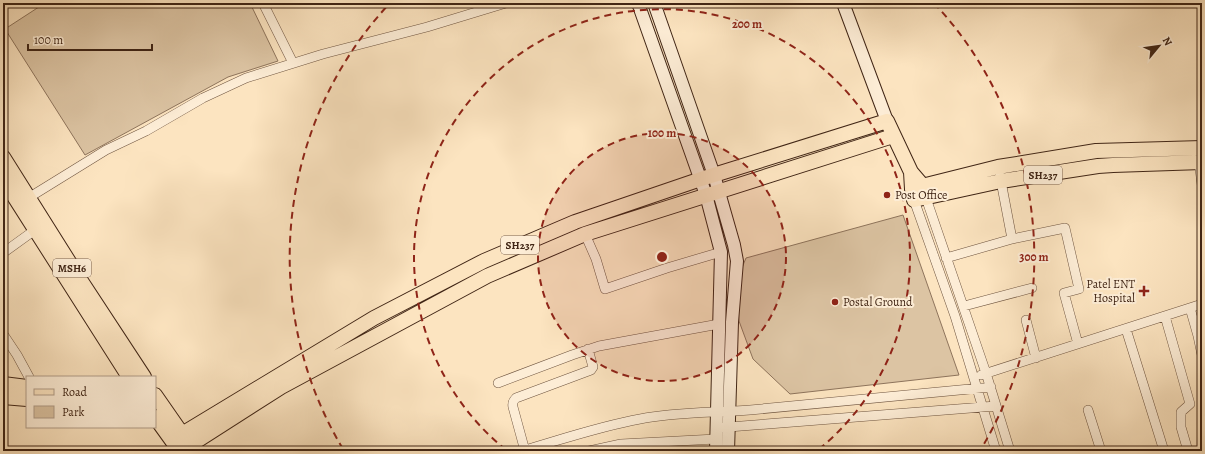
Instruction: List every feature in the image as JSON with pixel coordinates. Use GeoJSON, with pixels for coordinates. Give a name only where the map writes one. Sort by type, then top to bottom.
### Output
{"type":"FeatureCollection","features":[{"type":"Feature","properties":{"kind":"main road","name":"SH237"},"geometry":{"type":"LineString","coordinates":[[181,446],[374,318],[484,261],[575,222],[708,177],[887,121]]}},
{"type":"Feature","properties":{"kind":"main road"},"geometry":{"type":"LineString","coordinates":[[887,121],[911,172],[919,193]]}},
{"type":"Feature","properties":{"kind":"main road"},"geometry":{"type":"LineString","coordinates":[[181,446],[281,387],[487,276],[585,234],[893,136]]}},
{"type":"Feature","properties":{"kind":"main road","name":"SH237"},"geometry":{"type":"LineString","coordinates":[[919,193],[998,167],[1096,151],[1201,157]]}},
{"type":"Feature","properties":{"kind":"main road","name":"MSH6"},"geometry":{"type":"LineString","coordinates":[[3,157],[24,201],[40,226],[143,376]]}},
{"type":"Feature","properties":{"kind":"main road","name":"SH237"},"geometry":{"type":"LineString","coordinates":[[919,193],[1106,165],[1201,157]]}},
{"type":"Feature","properties":{"kind":"main road","name":"MSH6"},"geometry":{"type":"LineString","coordinates":[[3,179],[24,201]]}},
{"type":"Feature","properties":{"kind":"main road","name":"MSH6"},"geometry":{"type":"LineString","coordinates":[[40,226],[128,376]]}},
{"type":"Feature","properties":{"kind":"main road"},"geometry":{"type":"LineString","coordinates":[[3,384],[26,386]]}},
{"type":"Feature","properties":{"kind":"main road"},"geometry":{"type":"LineString","coordinates":[[3,397],[26,399]]}},
{"type":"Feature","properties":{"kind":"main road"},"geometry":{"type":"LineString","coordinates":[[157,401],[181,446]]}},
{"type":"Feature","properties":{"kind":"main road"},"geometry":{"type":"LineString","coordinates":[[156,418],[181,446]]}},
{"type":"Feature","properties":{"kind":"street"},"geometry":{"type":"LineString","coordinates":[[263,3],[293,62]]}},
{"type":"Feature","properties":{"kind":"street"},"geometry":{"type":"LineString","coordinates":[[24,201],[106,150],[146,131],[203,98],[246,78],[293,62],[372,40],[420,29],[506,3]]}},
{"type":"Feature","properties":{"kind":"street"},"geometry":{"type":"LineString","coordinates":[[638,3],[708,177]]}},
{"type":"Feature","properties":{"kind":"street"},"geometry":{"type":"LineString","coordinates":[[654,3],[708,177],[712,193],[721,252],[716,451]]}},
{"type":"Feature","properties":{"kind":"street"},"geometry":{"type":"LineString","coordinates":[[843,3],[887,121]]}},
{"type":"Feature","properties":{"kind":"street"},"geometry":{"type":"LineString","coordinates":[[1201,157],[1202,185]]}},
{"type":"Feature","properties":{"kind":"street"},"geometry":{"type":"LineString","coordinates":[[998,167],[1012,239]]}},
{"type":"Feature","properties":{"kind":"street"},"geometry":{"type":"LineString","coordinates":[[712,193],[734,245],[737,261],[732,322],[728,451]]}},
{"type":"Feature","properties":{"kind":"street"},"geometry":{"type":"LineString","coordinates":[[919,193],[964,306],[991,387],[1010,451]]}},
{"type":"Feature","properties":{"kind":"street"},"geometry":{"type":"LineString","coordinates":[[919,193],[996,451]]}},
{"type":"Feature","properties":{"kind":"street"},"geometry":{"type":"LineString","coordinates":[[3,253],[40,226]]}},
{"type":"Feature","properties":{"kind":"street"},"geometry":{"type":"LineString","coordinates":[[946,258],[1012,239],[1066,228],[1080,289],[1064,293],[1078,344]]}},
{"type":"Feature","properties":{"kind":"street"},"geometry":{"type":"LineString","coordinates":[[585,234],[596,259],[605,289],[721,252]]}},
{"type":"Feature","properties":{"kind":"street"},"geometry":{"type":"LineString","coordinates":[[964,306],[1032,288]]}},
{"type":"Feature","properties":{"kind":"street"},"geometry":{"type":"LineString","coordinates":[[975,377],[1202,304]]}},
{"type":"Feature","properties":{"kind":"street"},"geometry":{"type":"LineString","coordinates":[[1190,308],[1202,355]]}},
{"type":"Feature","properties":{"kind":"street"},"geometry":{"type":"LineString","coordinates":[[1165,316],[1190,404],[1181,412],[1181,427],[1188,451]]}},
{"type":"Feature","properties":{"kind":"street"},"geometry":{"type":"LineString","coordinates":[[1026,320],[1036,358]]}},
{"type":"Feature","properties":{"kind":"street"},"geometry":{"type":"LineString","coordinates":[[498,383],[588,349],[623,340],[719,324]]}},
{"type":"Feature","properties":{"kind":"street"},"geometry":{"type":"LineString","coordinates":[[1126,329],[1164,451]]}},
{"type":"Feature","properties":{"kind":"street"},"geometry":{"type":"LineString","coordinates":[[3,334],[28,376]]}},
{"type":"Feature","properties":{"kind":"street"},"geometry":{"type":"LineString","coordinates":[[588,349],[593,367],[591,370],[514,400],[513,407],[525,450],[547,447],[604,427],[641,419],[692,412],[729,411],[991,387]]}},
{"type":"Feature","properties":{"kind":"street"},"geometry":{"type":"LineString","coordinates":[[589,451],[606,449],[621,444],[716,433],[729,427],[996,406]]}},
{"type":"Feature","properties":{"kind":"street"},"geometry":{"type":"LineString","coordinates":[[1088,410],[1101,451]]}},
{"type":"Feature","properties":{"kind":"green space"},"geometry":{"type":"Polygon","coordinates":[[[45,3],[250,3],[278,61],[228,77],[85,155],[5,29],[45,3]]]}},
{"type":"Feature","properties":{"kind":"green space","name":"Postal Ground"},"geometry":{"type":"Polygon","coordinates":[[[903,215],[959,375],[790,394],[753,359],[739,321],[736,282],[746,258],[903,215]]]}},
{"type":"Feature","properties":{"kind":"place","name":"Post Office"},"geometry":{"type":"Point","coordinates":[887,195]}},
{"type":"Feature","properties":{"kind":"place","name":"Patel ENT Hospital"},"geometry":{"type":"Point","coordinates":[1144,291]}},
{"type":"Feature","properties":{"kind":"place","name":"Postal Ground"},"geometry":{"type":"Point","coordinates":[835,302]}}]}
